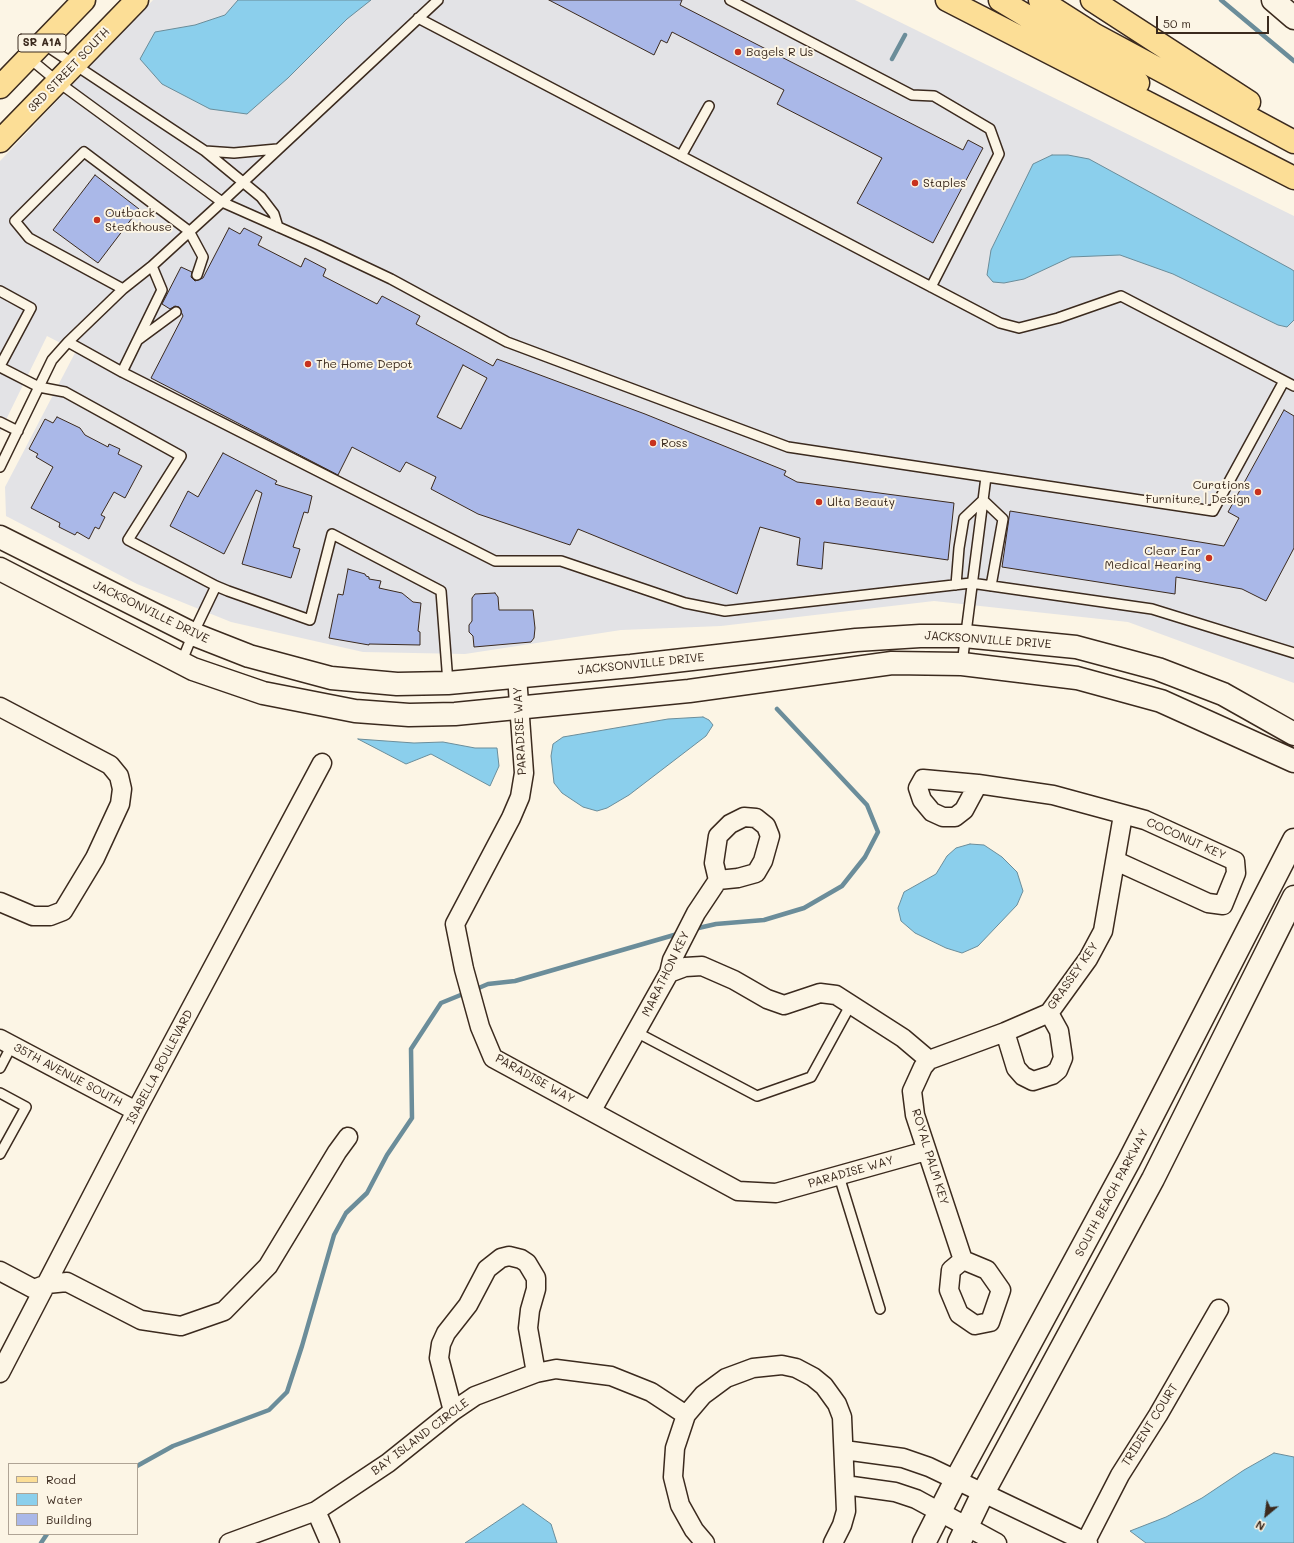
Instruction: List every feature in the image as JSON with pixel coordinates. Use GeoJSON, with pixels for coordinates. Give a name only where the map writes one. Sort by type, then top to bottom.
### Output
{"type":"FeatureCollection","features":[{"type":"Feature","properties":{"kind":"main road","name":"SR A1A"},"geometry":{"type":"LineString","coordinates":[[0,87],[84,0]]}},
{"type":"Feature","properties":{"kind":"main road","name":"3RD STREET SOUTH"},"geometry":{"type":"LineString","coordinates":[[0,141],[137,0]]}},
{"type":"Feature","properties":{"kind":"main road"},"geometry":{"type":"LineString","coordinates":[[947,0],[1294,177]]}},
{"type":"Feature","properties":{"kind":"main road"},"geometry":{"type":"LineString","coordinates":[[1000,0],[1294,177]]}},
{"type":"Feature","properties":{"kind":"main road"},"geometry":{"type":"LineString","coordinates":[[1040,0],[1095,35],[1294,142]]}},
{"type":"Feature","properties":{"kind":"main road"},"geometry":{"type":"LineString","coordinates":[[1092,0],[1294,131]]}},
{"type":"Feature","properties":{"kind":"street"},"geometry":{"type":"LineString","coordinates":[[1273,0],[1294,18]]}},
{"type":"Feature","properties":{"kind":"street","name":"JACKSONVILLE DRIVE"},"geometry":{"type":"LineString","coordinates":[[0,537],[193,634],[249,656],[331,678],[397,684],[448,683],[654,664],[856,640],[920,636],[964,636],[1076,647],[1158,669],[1223,694],[1294,734]]}},
{"type":"Feature","properties":{"kind":"street"},"geometry":{"type":"LineString","coordinates":[[0,569],[193,669],[263,693],[355,711],[410,716],[455,714],[689,691],[892,663],[962,664],[1077,678],[1161,701],[1294,761]]}},
{"type":"Feature","properties":{"kind":"street","name":"PARADISE WAY"},"geometry":{"type":"LineString","coordinates":[[517,676],[524,773],[520,797],[511,818],[455,924],[464,969],[480,1027],[493,1058],[592,1110],[738,1191],[776,1193],[926,1151]]}},
{"type":"Feature","properties":{"kind":"street"},"geometry":{"type":"LineString","coordinates":[[0,707],[110,765],[119,776],[122,789],[120,804],[95,858],[63,911],[50,916],[33,916],[0,902]]}},
{"type":"Feature","properties":{"kind":"street"},"geometry":{"type":"LineString","coordinates":[[1257,713],[1294,718]]}},
{"type":"Feature","properties":{"kind":"street","name":"ISABELLA BOULEVARD"},"geometry":{"type":"LineString","coordinates":[[0,1373],[136,1111],[322,763]]}},
{"type":"Feature","properties":{"kind":"street","name":"COCONUT KEY"},"geometry":{"type":"LineString","coordinates":[[978,784],[1054,795],[1123,815],[1146,820],[1235,861],[1236,872],[1223,905],[1208,903],[1116,861]]}},
{"type":"Feature","properties":{"kind":"street","name":"GRASSEY KEY"},"geometry":{"type":"LineString","coordinates":[[929,1060],[1005,1032],[1049,1013],[1098,943],[1103,931],[1123,815]]}},
{"type":"Feature","properties":{"kind":"street","name":"SOUTH BEACH PARKWAY"},"geometry":{"type":"LineString","coordinates":[[924,1543],[956,1480],[1129,1161],[1294,840]]}},
{"type":"Feature","properties":{"kind":"street","name":"MARATHON KEY"},"geometry":{"type":"LineString","coordinates":[[592,1110],[636,1032],[696,913],[718,880]]}},
{"type":"Feature","properties":{"kind":"street"},"geometry":{"type":"LineString","coordinates":[[963,1535],[983,1492],[1153,1179],[1294,897]]}},
{"type":"Feature","properties":{"kind":"street"},"geometry":{"type":"LineString","coordinates":[[670,967],[685,968],[702,966],[734,980],[767,999],[784,1005],[820,993],[836,996],[903,1038],[929,1060]]}},
{"type":"Feature","properties":{"kind":"street"},"geometry":{"type":"LineString","coordinates":[[1005,1032],[1016,1068],[1023,1076],[1033,1081],[1052,1075],[1058,1070],[1063,1058],[1059,1031],[1049,1013]]}},
{"type":"Feature","properties":{"kind":"street","name":"35TH AVENUE SOUTH"},"geometry":{"type":"LineString","coordinates":[[6,1042],[136,1111]]}},
{"type":"Feature","properties":{"kind":"street","name":"ROYAL PALM KEY"},"geometry":{"type":"LineString","coordinates":[[929,1060],[918,1075],[912,1091],[916,1115],[926,1151],[963,1260]]}},
{"type":"Feature","properties":{"kind":"street"},"geometry":{"type":"LineString","coordinates":[[0,1271],[34,1289],[47,1284],[67,1282],[141,1320],[181,1326],[224,1311],[268,1266],[348,1137]]}},
{"type":"Feature","properties":{"kind":"street"},"geometry":{"type":"LineString","coordinates":[[452,1411],[439,1358],[441,1344],[446,1333],[468,1305],[487,1269],[501,1258],[509,1256],[521,1259],[527,1263],[536,1278],[536,1289],[530,1310],[528,1328],[536,1372]]}},
{"type":"Feature","properties":{"kind":"street","name":"TRIDENT COURT"},"geometry":{"type":"LineString","coordinates":[[1086,1543],[1120,1474],[1158,1415],[1219,1309]]}},
{"type":"Feature","properties":{"kind":"street"},"geometry":{"type":"LineString","coordinates":[[705,1543],[694,1530],[683,1512],[673,1477],[675,1448],[686,1415],[703,1395],[726,1378],[753,1368],[782,1365],[796,1368],[814,1377],[824,1386],[837,1404],[842,1417],[846,1511],[842,1525],[833,1543]]}},
{"type":"Feature","properties":{"kind":"street","name":"BAY ISLAND CIRCLE"},"geometry":{"type":"LineString","coordinates":[[229,1543],[316,1511],[388,1463],[452,1411],[474,1396],[536,1372],[556,1369],[611,1376],[651,1392],[686,1415]]}},
{"type":"Feature","properties":{"kind":"street"},"geometry":{"type":"LineString","coordinates":[[844,1450],[903,1458],[929,1467],[1086,1543]]}},
{"type":"Feature","properties":{"kind":"street"},"geometry":{"type":"LineString","coordinates":[[845,1485],[895,1492],[916,1499],[940,1512],[963,1535],[997,1543]]}},
{"type":"Feature","properties":{"kind":"street"},"geometry":{"type":"LineString","coordinates":[[316,1511],[330,1543]]}},
{"type":"Feature","properties":{"kind":"lane"},"geometry":{"type":"LineString","coordinates":[[0,467],[52,360],[68,342],[123,289],[152,266],[244,182],[438,0]]}},
{"type":"Feature","properties":{"kind":"lane"},"geometry":{"type":"LineString","coordinates":[[730,0],[912,94],[934,96],[990,129],[998,154],[931,287]]}},
{"type":"Feature","properties":{"kind":"lane"},"geometry":{"type":"LineString","coordinates":[[418,18],[1000,323],[1019,328],[1058,318],[1121,296],[1294,386]]}},
{"type":"Feature","properties":{"kind":"lane"},"geometry":{"type":"LineString","coordinates":[[35,51],[74,66],[204,151],[261,197],[274,214],[278,226]]}},
{"type":"Feature","properties":{"kind":"lane"},"geometry":{"type":"LineString","coordinates":[[35,51],[58,82],[222,202],[251,216],[278,226],[391,279],[507,342],[788,447],[1213,511],[1284,381]]}},
{"type":"Feature","properties":{"kind":"lane"},"geometry":{"type":"LineString","coordinates":[[681,156],[709,106]]}},
{"type":"Feature","properties":{"kind":"lane"},"geometry":{"type":"LineString","coordinates":[[204,151],[234,153],[277,150]]}},
{"type":"Feature","properties":{"kind":"lane"},"geometry":{"type":"LineString","coordinates":[[123,289],[29,238],[15,222],[84,152],[189,231],[203,257],[197,275]]}},
{"type":"Feature","properties":{"kind":"lane"},"geometry":{"type":"LineString","coordinates":[[122,372],[162,290],[152,266]]}},
{"type":"Feature","properties":{"kind":"lane"},"geometry":{"type":"LineString","coordinates":[[0,290],[31,308],[0,367],[39,387],[65,392],[181,456],[128,540],[216,586],[310,620],[332,534],[441,590],[448,683]]}},
{"type":"Feature","properties":{"kind":"lane"},"geometry":{"type":"LineString","coordinates":[[137,341],[176,312]]}},
{"type":"Feature","properties":{"kind":"lane"},"geometry":{"type":"LineString","coordinates":[[68,342],[122,372],[495,561],[561,561],[685,603],[725,611],[971,583],[1152,609],[1294,653]]}},
{"type":"Feature","properties":{"kind":"lane"},"geometry":{"type":"LineString","coordinates":[[0,422],[18,431]]}},
{"type":"Feature","properties":{"kind":"lane"},"geometry":{"type":"LineString","coordinates":[[962,664],[964,636],[986,477]]}},
{"type":"Feature","properties":{"kind":"lane"},"geometry":{"type":"LineString","coordinates":[[956,585],[959,548],[964,518],[983,500]]}},
{"type":"Feature","properties":{"kind":"lane"},"geometry":{"type":"LineString","coordinates":[[983,500],[1003,519],[991,586]]}},
{"type":"Feature","properties":{"kind":"lane"},"geometry":{"type":"LineString","coordinates":[[181,663],[216,586]]}},
{"type":"Feature","properties":{"kind":"lane"},"geometry":{"type":"LineString","coordinates":[[636,1032],[756,1096],[811,1077],[851,1004]]}},
{"type":"Feature","properties":{"kind":"lane"},"geometry":{"type":"LineString","coordinates":[[0,1068],[6,1042]]}},
{"type":"Feature","properties":{"kind":"lane"},"geometry":{"type":"LineString","coordinates":[[0,1094],[26,1107],[0,1154]]}},
{"type":"Feature","properties":{"kind":"lane"},"geometry":{"type":"LineString","coordinates":[[839,1176],[880,1309]]}},
{"type":"Feature","properties":{"kind":"shaded area"},"geometry":{"type":"Polygon","coordinates":[[[153,0],[855,0],[1294,216],[1294,683],[1128,622],[934,601],[721,626],[621,630],[465,654],[363,652],[231,622],[137,584],[6,516],[5,487],[76,351],[47,336],[0,432],[0,161],[153,0]]]}},
{"type":"Feature","properties":{"kind":"water"},"geometry":{"type":"Polygon","coordinates":[[[238,0],[371,0],[347,19],[288,78],[247,114],[210,109],[162,84],[140,59],[155,32],[195,25],[225,15],[238,0]]]}},
{"type":"Feature","properties":{"kind":"water"},"geometry":{"type":"Polygon","coordinates":[[[1052,155],[1068,155],[1089,159],[1294,271],[1294,320],[1287,327],[1278,325],[1173,274],[1120,255],[1071,257],[1024,279],[1004,283],[993,282],[987,275],[991,250],[1033,164],[1052,155]]]}},
{"type":"Feature","properties":{"kind":"water"},"geometry":{"type":"Polygon","coordinates":[[[703,717],[709,720],[713,725],[706,736],[629,795],[607,808],[597,811],[583,807],[562,793],[554,783],[551,756],[553,744],[563,737],[668,719],[703,717]]]}},
{"type":"Feature","properties":{"kind":"water"},"geometry":{"type":"Polygon","coordinates":[[[358,739],[414,743],[443,742],[475,748],[497,748],[499,766],[490,786],[431,754],[406,764],[358,739]]]}},
{"type":"Feature","properties":{"kind":"water"},"geometry":{"type":"Polygon","coordinates":[[[970,844],[984,845],[1002,857],[1017,872],[1023,891],[1017,905],[978,946],[962,953],[946,948],[915,933],[901,921],[898,908],[904,892],[936,874],[947,856],[956,848],[970,844]]]}},
{"type":"Feature","properties":{"kind":"water"},"geometry":{"type":"Polygon","coordinates":[[[1274,1453],[1294,1457],[1294,1543],[1146,1543],[1130,1531],[1166,1517],[1202,1498],[1244,1470],[1274,1453]]]}},
{"type":"Feature","properties":{"kind":"water"},"geometry":{"type":"Polygon","coordinates":[[[523,1504],[551,1524],[557,1543],[465,1543],[523,1504]]]}},
{"type":"Feature","properties":{"kind":"building"},"geometry":{"type":"Polygon","coordinates":[[[549,0],[682,0],[680,5],[963,150],[968,140],[983,148],[933,243],[857,203],[882,158],[777,104],[784,90],[672,32],[667,43],[661,40],[654,55],[549,0]]]}},
{"type":"Feature","properties":{"kind":"building"},"geometry":{"type":"Polygon","coordinates":[[[95,175],[139,209],[98,263],[53,230],[95,175]]]}},
{"type":"Feature","properties":{"kind":"building"},"geometry":{"type":"Polygon","coordinates":[[[229,228],[240,234],[244,228],[262,237],[258,245],[301,267],[305,258],[326,269],[323,276],[377,304],[382,296],[420,316],[416,324],[493,366],[497,359],[645,414],[786,471],[784,475],[797,482],[954,503],[948,560],[824,542],[822,569],[797,565],[800,538],[760,527],[737,594],[578,529],[570,545],[478,514],[431,489],[436,477],[406,462],[400,472],[352,447],[338,475],[151,378],[183,316],[179,307],[175,306],[170,309],[162,304],[181,267],[192,272],[191,277],[195,281],[203,278],[229,228]],[[463,365],[437,417],[461,429],[487,378],[463,365]]]}},
{"type":"Feature","properties":{"kind":"building"},"geometry":{"type":"Polygon","coordinates":[[[1284,410],[1294,416],[1294,548],[1266,601],[1242,589],[1176,577],[1175,594],[1002,567],[1010,511],[1224,546],[1239,518],[1228,512],[1284,410]]]}},
{"type":"Feature","properties":{"kind":"building"},"geometry":{"type":"Polygon","coordinates":[[[57,417],[80,428],[85,435],[108,447],[109,444],[120,449],[118,454],[142,466],[125,498],[114,492],[101,515],[105,517],[99,529],[95,527],[89,539],[77,532],[75,535],[59,527],[60,523],[31,508],[53,467],[36,457],[38,454],[29,449],[45,419],[53,423],[57,417]]]}},
{"type":"Feature","properties":{"kind":"building"},"geometry":{"type":"Polygon","coordinates":[[[223,453],[277,481],[275,484],[312,496],[308,513],[304,512],[293,547],[300,549],[291,578],[242,564],[262,493],[256,490],[224,554],[170,526],[188,491],[198,497],[223,453]]]}},
{"type":"Feature","properties":{"kind":"building"},"geometry":{"type":"Polygon","coordinates":[[[348,569],[365,574],[369,577],[369,579],[381,581],[379,588],[402,593],[413,602],[421,603],[418,631],[420,632],[420,645],[369,645],[329,638],[338,594],[343,595],[348,569]]]}},
{"type":"Feature","properties":{"kind":"building"},"geometry":{"type":"Polygon","coordinates":[[[495,593],[498,597],[499,610],[533,610],[535,628],[534,638],[531,642],[474,647],[473,636],[469,632],[469,625],[472,621],[472,598],[475,594],[495,593]]]}},
{"type":"Feature","properties":{"kind":"waterway"},"geometry":{"type":"LineString","coordinates":[[1221,0],[1294,61]]}},
{"type":"Feature","properties":{"kind":"waterway"},"geometry":{"type":"LineString","coordinates":[[892,59],[905,35]]}},
{"type":"Feature","properties":{"kind":"waterway"},"geometry":{"type":"LineString","coordinates":[[694,929],[716,924],[764,920],[804,908],[842,886],[865,857],[878,832],[867,805],[777,709]]}},
{"type":"Feature","properties":{"kind":"waterway"},"geometry":{"type":"LineString","coordinates":[[474,990],[488,984],[515,981],[681,933]]}},
{"type":"Feature","properties":{"kind":"waterway"},"geometry":{"type":"LineString","coordinates":[[138,1465],[173,1446],[269,1410],[287,1392],[334,1235],[346,1213],[367,1193],[387,1155],[412,1118],[411,1049],[441,1003],[468,992]]}},
{"type":"Feature","properties":{"kind":"waterway"},"geometry":{"type":"LineString","coordinates":[[41,1543],[46,1535]]}},
{"type":"Feature","properties":{"kind":"place","name":"Bagels R Us"},"geometry":{"type":"Point","coordinates":[738,52]}},
{"type":"Feature","properties":{"kind":"place","name":"Staples"},"geometry":{"type":"Point","coordinates":[915,183]}},
{"type":"Feature","properties":{"kind":"place","name":"Outback Steakhouse"},"geometry":{"type":"Point","coordinates":[97,220]}},
{"type":"Feature","properties":{"kind":"place","name":"The Home Depot"},"geometry":{"type":"Point","coordinates":[308,364]}},
{"type":"Feature","properties":{"kind":"place","name":"Ross"},"geometry":{"type":"Point","coordinates":[653,443]}},
{"type":"Feature","properties":{"kind":"place","name":"Curations Furniture | Design"},"geometry":{"type":"Point","coordinates":[1258,492]}},
{"type":"Feature","properties":{"kind":"place","name":"Ulta Beauty"},"geometry":{"type":"Point","coordinates":[819,502]}},
{"type":"Feature","properties":{"kind":"place","name":"Clear Ear Medical Hearing"},"geometry":{"type":"Point","coordinates":[1209,558]}}]}
